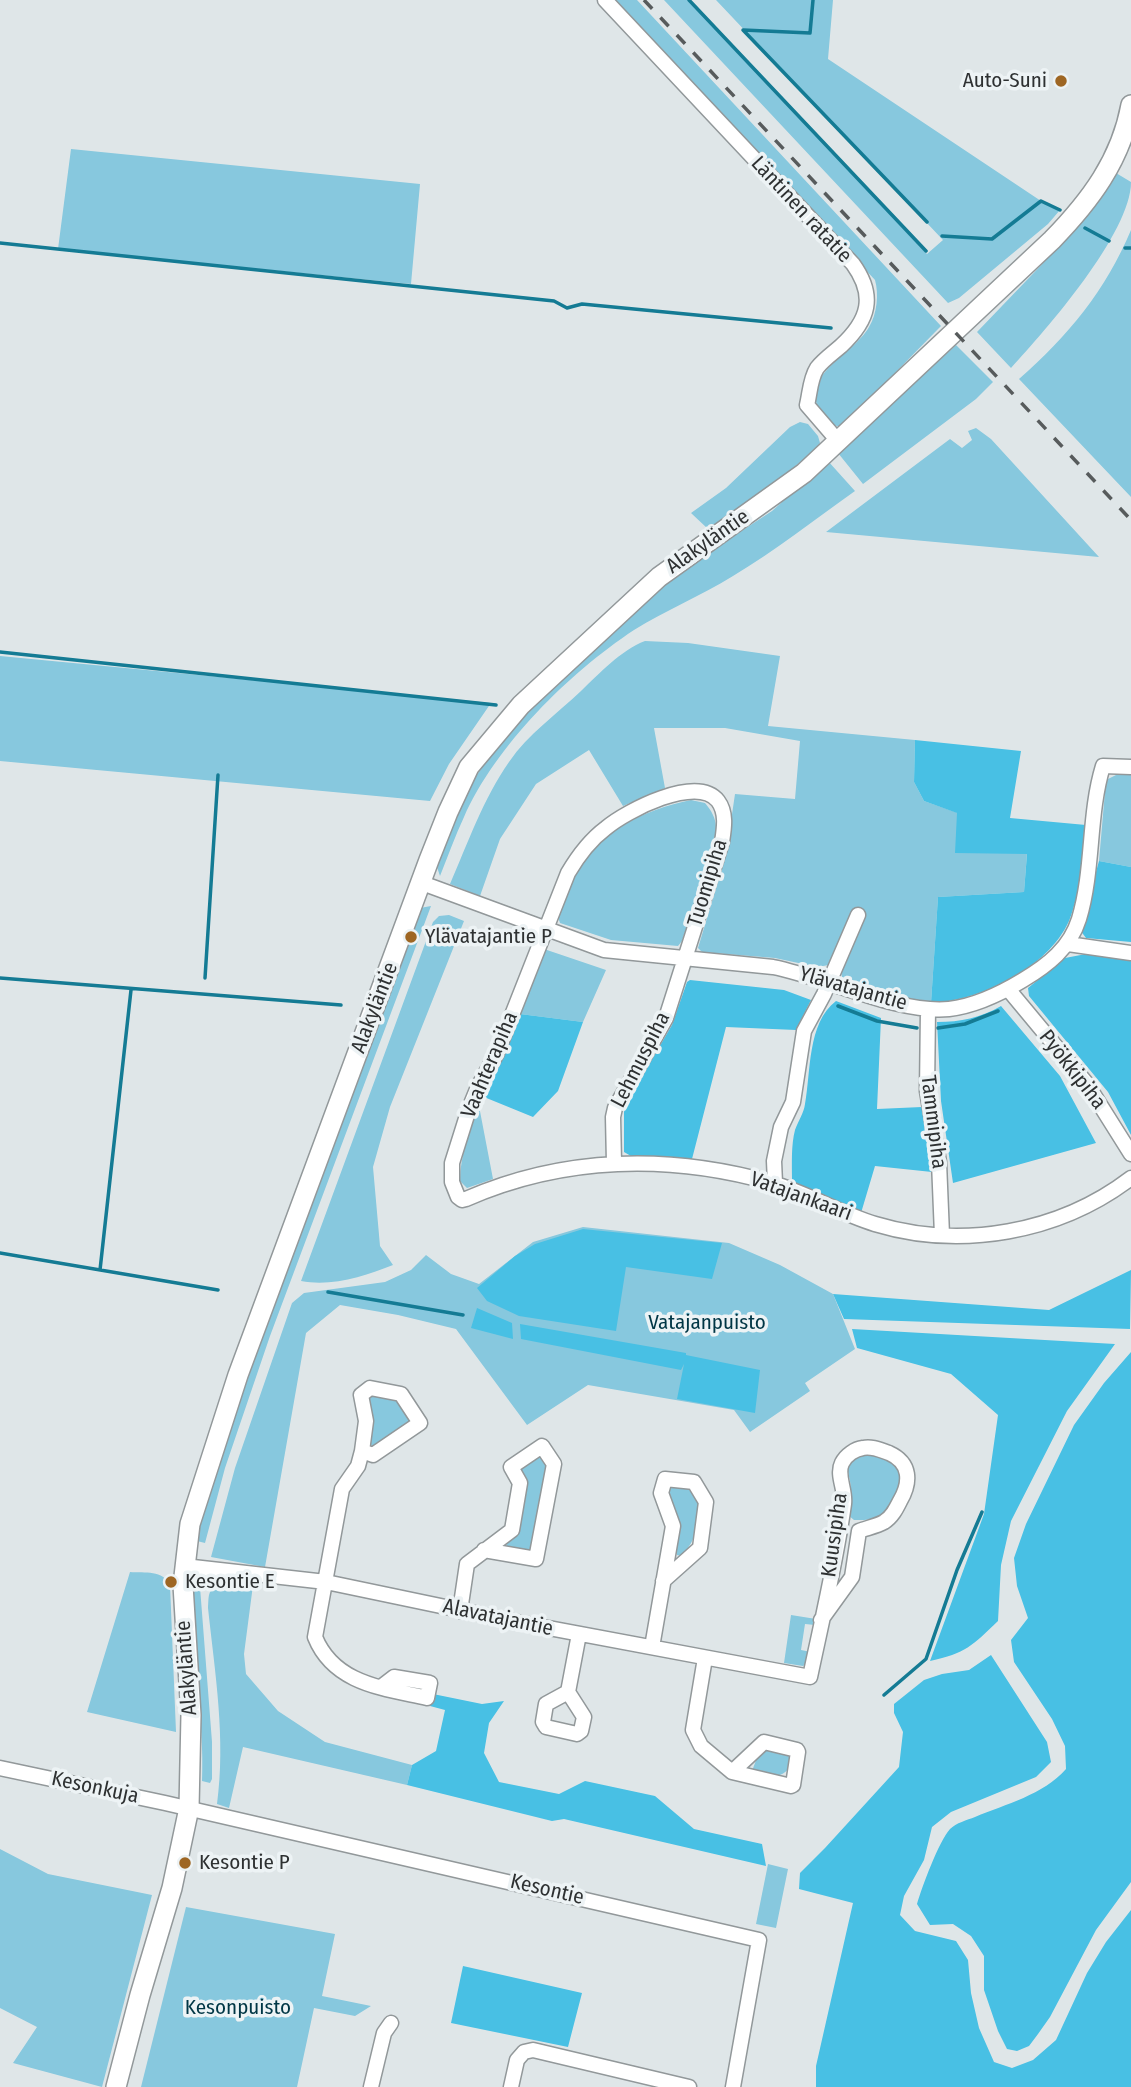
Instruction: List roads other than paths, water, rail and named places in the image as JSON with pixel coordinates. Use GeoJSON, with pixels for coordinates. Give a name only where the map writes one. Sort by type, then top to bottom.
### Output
{"type":"FeatureCollection","features":[{"type":"Feature","properties":{"kind":"street","name":"Läntinen ratatie"},"geometry":{"type":"LineString","coordinates":[[606,0],[853,264],[863,278],[867,295],[866,311],[860,324],[819,366],[811,378],[807,405],[838,441]]}},
{"type":"Feature","properties":{"kind":"street","name":"Alakyläntie"},"geometry":{"type":"LineString","coordinates":[[116,2087],[172,1888],[189,1808],[192,1740],[184,1615],[184,1566],[190,1524],[226,1409],[448,812],[465,775],[481,751],[520,705],[659,577],[783,490],[1079,213],[1114,159],[1126,128],[1131,105]]}},
{"type":"Feature","properties":{"kind":"street","name":"Ylävatajantie"},"geometry":{"type":"LineString","coordinates":[[422,883],[604,950],[773,967],[908,1006],[928,1009],[965,1006],[1008,989],[1035,973],[1068,944],[1080,916],[1097,785],[1103,766],[1131,767]]}},
{"type":"Feature","properties":{"kind":"street","name":"Tuomipiha"},"geometry":{"type":"LineString","coordinates":[[544,930],[568,873],[585,848],[605,828],[640,806],[667,797],[701,791],[718,800],[724,817],[724,828],[711,881],[684,959]]}},
{"type":"Feature","properties":{"kind":"street"},"geometry":{"type":"LineString","coordinates":[[775,1183],[774,1161],[781,1127],[793,1102],[803,1031],[829,982],[858,915]]}},
{"type":"Feature","properties":{"kind":"street","name":"Vaahterapiha"},"geometry":{"type":"LineString","coordinates":[[462,1200],[452,1182],[452,1163],[469,1109],[497,1053],[544,930]]}},
{"type":"Feature","properties":{"kind":"street"},"geometry":{"type":"LineString","coordinates":[[1068,944],[1131,953]]}},
{"type":"Feature","properties":{"kind":"street","name":"Lehmuspiha"},"geometry":{"type":"LineString","coordinates":[[614,1163],[615,1108],[666,1018],[684,959]]}},
{"type":"Feature","properties":{"kind":"street","name":"Pyökkipiha"},"geometry":{"type":"LineString","coordinates":[[1008,989],[1087,1084],[1131,1154]]}},
{"type":"Feature","properties":{"kind":"street","name":"Tammipiha"},"geometry":{"type":"LineString","coordinates":[[928,1009],[927,1091],[939,1162],[942,1235]]}},
{"type":"Feature","properties":{"kind":"street","name":"Vatajankaari"},"geometry":{"type":"LineString","coordinates":[[462,1200],[538,1173],[614,1163],[700,1167],[775,1183],[874,1224],[901,1231],[942,1235],[999,1233],[1037,1225],[1088,1206],[1131,1178]]}},
{"type":"Feature","properties":{"kind":"street"},"geometry":{"type":"LineString","coordinates":[[362,1451],[373,1455],[420,1423],[401,1394],[370,1388],[361,1395],[366,1422],[362,1451],[358,1466],[342,1489],[315,1637],[322,1653],[332,1665],[360,1681],[381,1687]]}},
{"type":"Feature","properties":{"kind":"street"},"geometry":{"type":"LineString","coordinates":[[460,1611],[467,1564],[484,1550],[512,1530],[520,1483],[511,1467],[542,1446],[554,1464],[536,1559],[484,1550]]}},
{"type":"Feature","properties":{"kind":"street","name":"Kuusipiha"},"geometry":{"type":"LineString","coordinates":[[810,1677],[821,1620],[841,1525],[845,1494],[839,1474],[842,1463],[850,1452],[875,1448],[893,1455],[907,1468],[909,1478],[906,1490],[895,1512],[885,1521],[859,1531],[852,1577],[821,1620]]}},
{"type":"Feature","properties":{"kind":"street"},"geometry":{"type":"LineString","coordinates":[[652,1647],[663,1581],[673,1527],[661,1493],[665,1479],[694,1482],[706,1502],[700,1548],[663,1581]]}},
{"type":"Feature","properties":{"kind":"street"},"geometry":{"type":"LineString","coordinates":[[841,1525],[859,1531]]}},
{"type":"Feature","properties":{"kind":"street","name":"Alavatajantie"},"geometry":{"type":"LineString","coordinates":[[184,1566],[326,1582],[460,1611],[810,1677]]}},
{"type":"Feature","properties":{"kind":"street"},"geometry":{"type":"LineString","coordinates":[[568,1692],[579,1634]]}},
{"type":"Feature","properties":{"kind":"street"},"geometry":{"type":"LineString","coordinates":[[705,1658],[694,1730],[711,1755],[732,1772],[792,1786],[798,1750],[764,1742],[732,1772]]}},
{"type":"Feature","properties":{"kind":"street","name":"Kesonkuja"},"geometry":{"type":"LineString","coordinates":[[0,1768],[189,1808]]}},
{"type":"Feature","properties":{"kind":"street","name":"Kesontie"},"geometry":{"type":"LineString","coordinates":[[189,1808],[759,1940],[733,2087]]}},
{"type":"Feature","properties":{"kind":"street"},"geometry":{"type":"LineString","coordinates":[[371,2087],[384,2033],[391,2023]]}},
{"type":"Feature","properties":{"kind":"street"},"geometry":{"type":"LineString","coordinates":[[511,2087],[517,2060],[524,2052],[533,2050],[689,2087]]}},
{"type":"Feature","properties":{"kind":"waterway"},"geometry":{"type":"LineString","coordinates":[[689,0],[926,251]]}},
{"type":"Feature","properties":{"kind":"waterway"},"geometry":{"type":"LineString","coordinates":[[813,0],[810,33],[743,30],[927,222]]}},
{"type":"Feature","properties":{"kind":"waterway"},"geometry":{"type":"LineString","coordinates":[[942,236],[992,239],[1041,201],[1060,210]]}},
{"type":"Feature","properties":{"kind":"waterway"},"geometry":{"type":"LineString","coordinates":[[1085,228],[1109,241]]}},
{"type":"Feature","properties":{"kind":"waterway"},"geometry":{"type":"LineString","coordinates":[[0,243],[554,301],[567,308],[582,304],[831,328]]}},
{"type":"Feature","properties":{"kind":"waterway"},"geometry":{"type":"LineString","coordinates":[[1125,248],[1131,248]]}},
{"type":"Feature","properties":{"kind":"waterway"},"geometry":{"type":"LineString","coordinates":[[0,652],[496,705]]}},
{"type":"Feature","properties":{"kind":"waterway"},"geometry":{"type":"LineString","coordinates":[[205,978],[218,775]]}},
{"type":"Feature","properties":{"kind":"waterway"},"geometry":{"type":"LineString","coordinates":[[0,978],[341,1005]]}},
{"type":"Feature","properties":{"kind":"waterway"},"geometry":{"type":"LineString","coordinates":[[100,1270],[131,990]]}},
{"type":"Feature","properties":{"kind":"waterway"},"geometry":{"type":"LineString","coordinates":[[838,1006],[877,1021],[917,1028]]}},
{"type":"Feature","properties":{"kind":"waterway"},"geometry":{"type":"LineString","coordinates":[[938,1028],[965,1024],[998,1011]]}},
{"type":"Feature","properties":{"kind":"waterway"},"geometry":{"type":"LineString","coordinates":[[0,1253],[218,1290]]}},
{"type":"Feature","properties":{"kind":"waterway"},"geometry":{"type":"LineString","coordinates":[[328,1292],[463,1315]]}},
{"type":"Feature","properties":{"kind":"waterway"},"geometry":{"type":"LineString","coordinates":[[884,1695],[926,1659],[957,1570],[982,1512]]}},
{"type":"Feature","properties":{"kind":"railway"},"geometry":{"type":"LineString","coordinates":[[644,0],[1131,520]]}},
{"type":"Feature","properties":{"kind":"place","name":"Auto-Suni"},"geometry":{"type":"Point","coordinates":[1061,81]}},
{"type":"Feature","properties":{"kind":"place","name":"Ylävatajantie P"},"geometry":{"type":"Point","coordinates":[411,937]}},
{"type":"Feature","properties":{"kind":"place","name":"Kesontie E"},"geometry":{"type":"Point","coordinates":[171,1582]}},
{"type":"Feature","properties":{"kind":"place","name":"Kesontie P"},"geometry":{"type":"Point","coordinates":[185,1863]}},
{"type":"Feature","properties":{"kind":"park label","name":"Vatajanpuisto"},"geometry":{"type":"Point","coordinates":[707,1323]}},
{"type":"Feature","properties":{"kind":"park label","name":"Kesonpuisto"},"geometry":{"type":"Point","coordinates":[238,2008]}}]}
